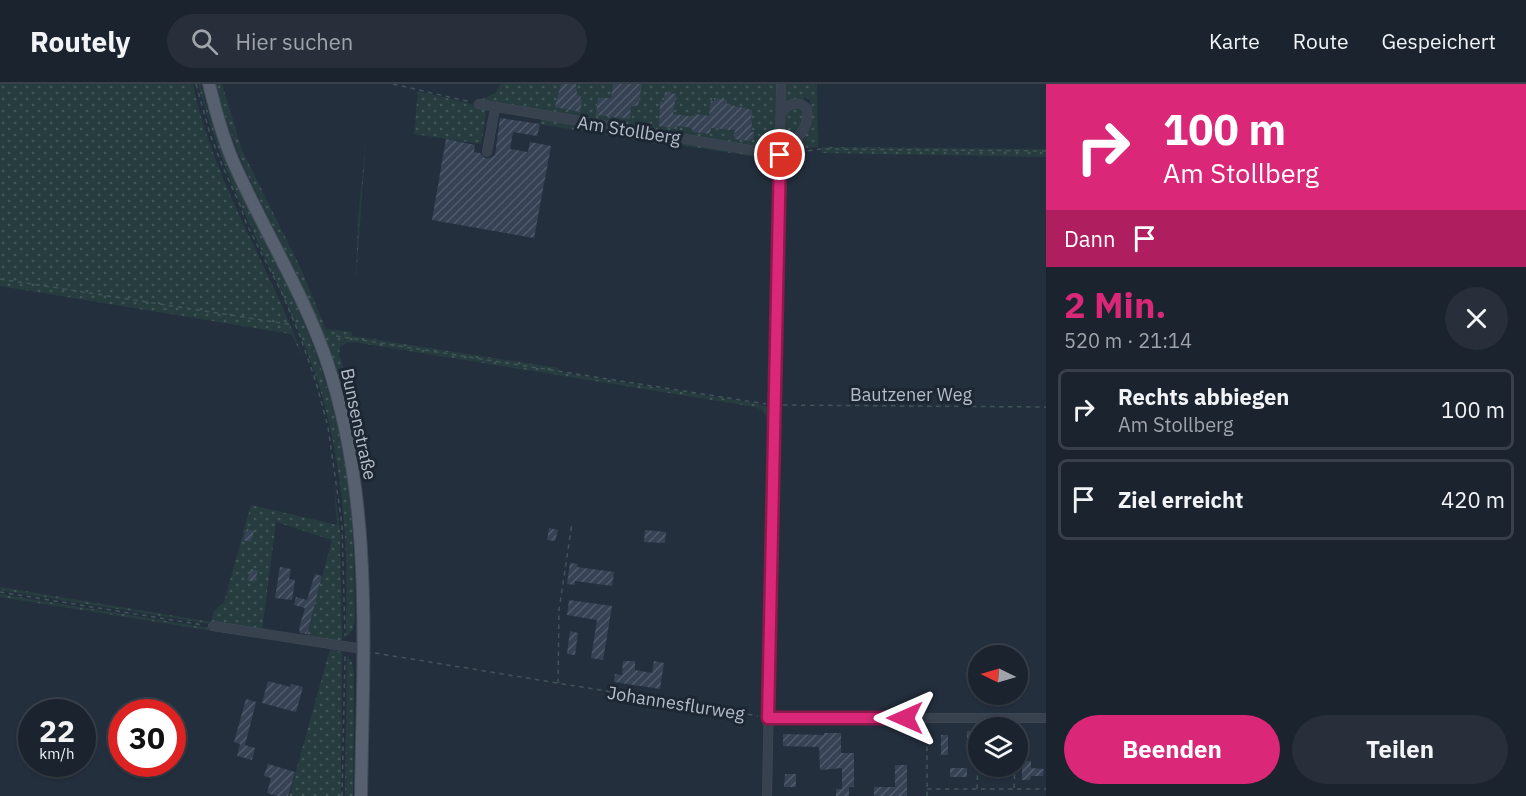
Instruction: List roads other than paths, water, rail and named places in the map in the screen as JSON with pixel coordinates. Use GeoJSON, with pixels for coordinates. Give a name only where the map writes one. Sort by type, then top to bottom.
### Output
{"type":"FeatureCollection","features":[{"type":"Feature","properties":{"kind":"main road","name":"Bunsenstraße"},"geometry":{"type":"LineString","coordinates":[[209,84],[236,169],[294,282],[322,349],[338,397],[359,514],[366,650],[361,796]]}},
{"type":"Feature","properties":{"kind":"street"},"geometry":{"type":"LineString","coordinates":[[767,796],[783,152],[781,84]]}},
{"type":"Feature","properties":{"kind":"street"},"geometry":{"type":"LineString","coordinates":[[781,113],[789,105],[798,103],[805,106],[808,114],[806,126],[783,152]]}},
{"type":"Feature","properties":{"kind":"street","name":"Am Stollberg"},"geometry":{"type":"LineString","coordinates":[[479,104],[783,152]]}},
{"type":"Feature","properties":{"kind":"street"},"geometry":{"type":"LineString","coordinates":[[487,152],[495,108]]}},
{"type":"Feature","properties":{"kind":"street"},"geometry":{"type":"LineString","coordinates":[[213,626],[366,650]]}},
{"type":"Feature","properties":{"kind":"street","name":"Johannesflurweg"},"geometry":{"type":"LineString","coordinates":[[768,718],[1046,718]]}}]}
